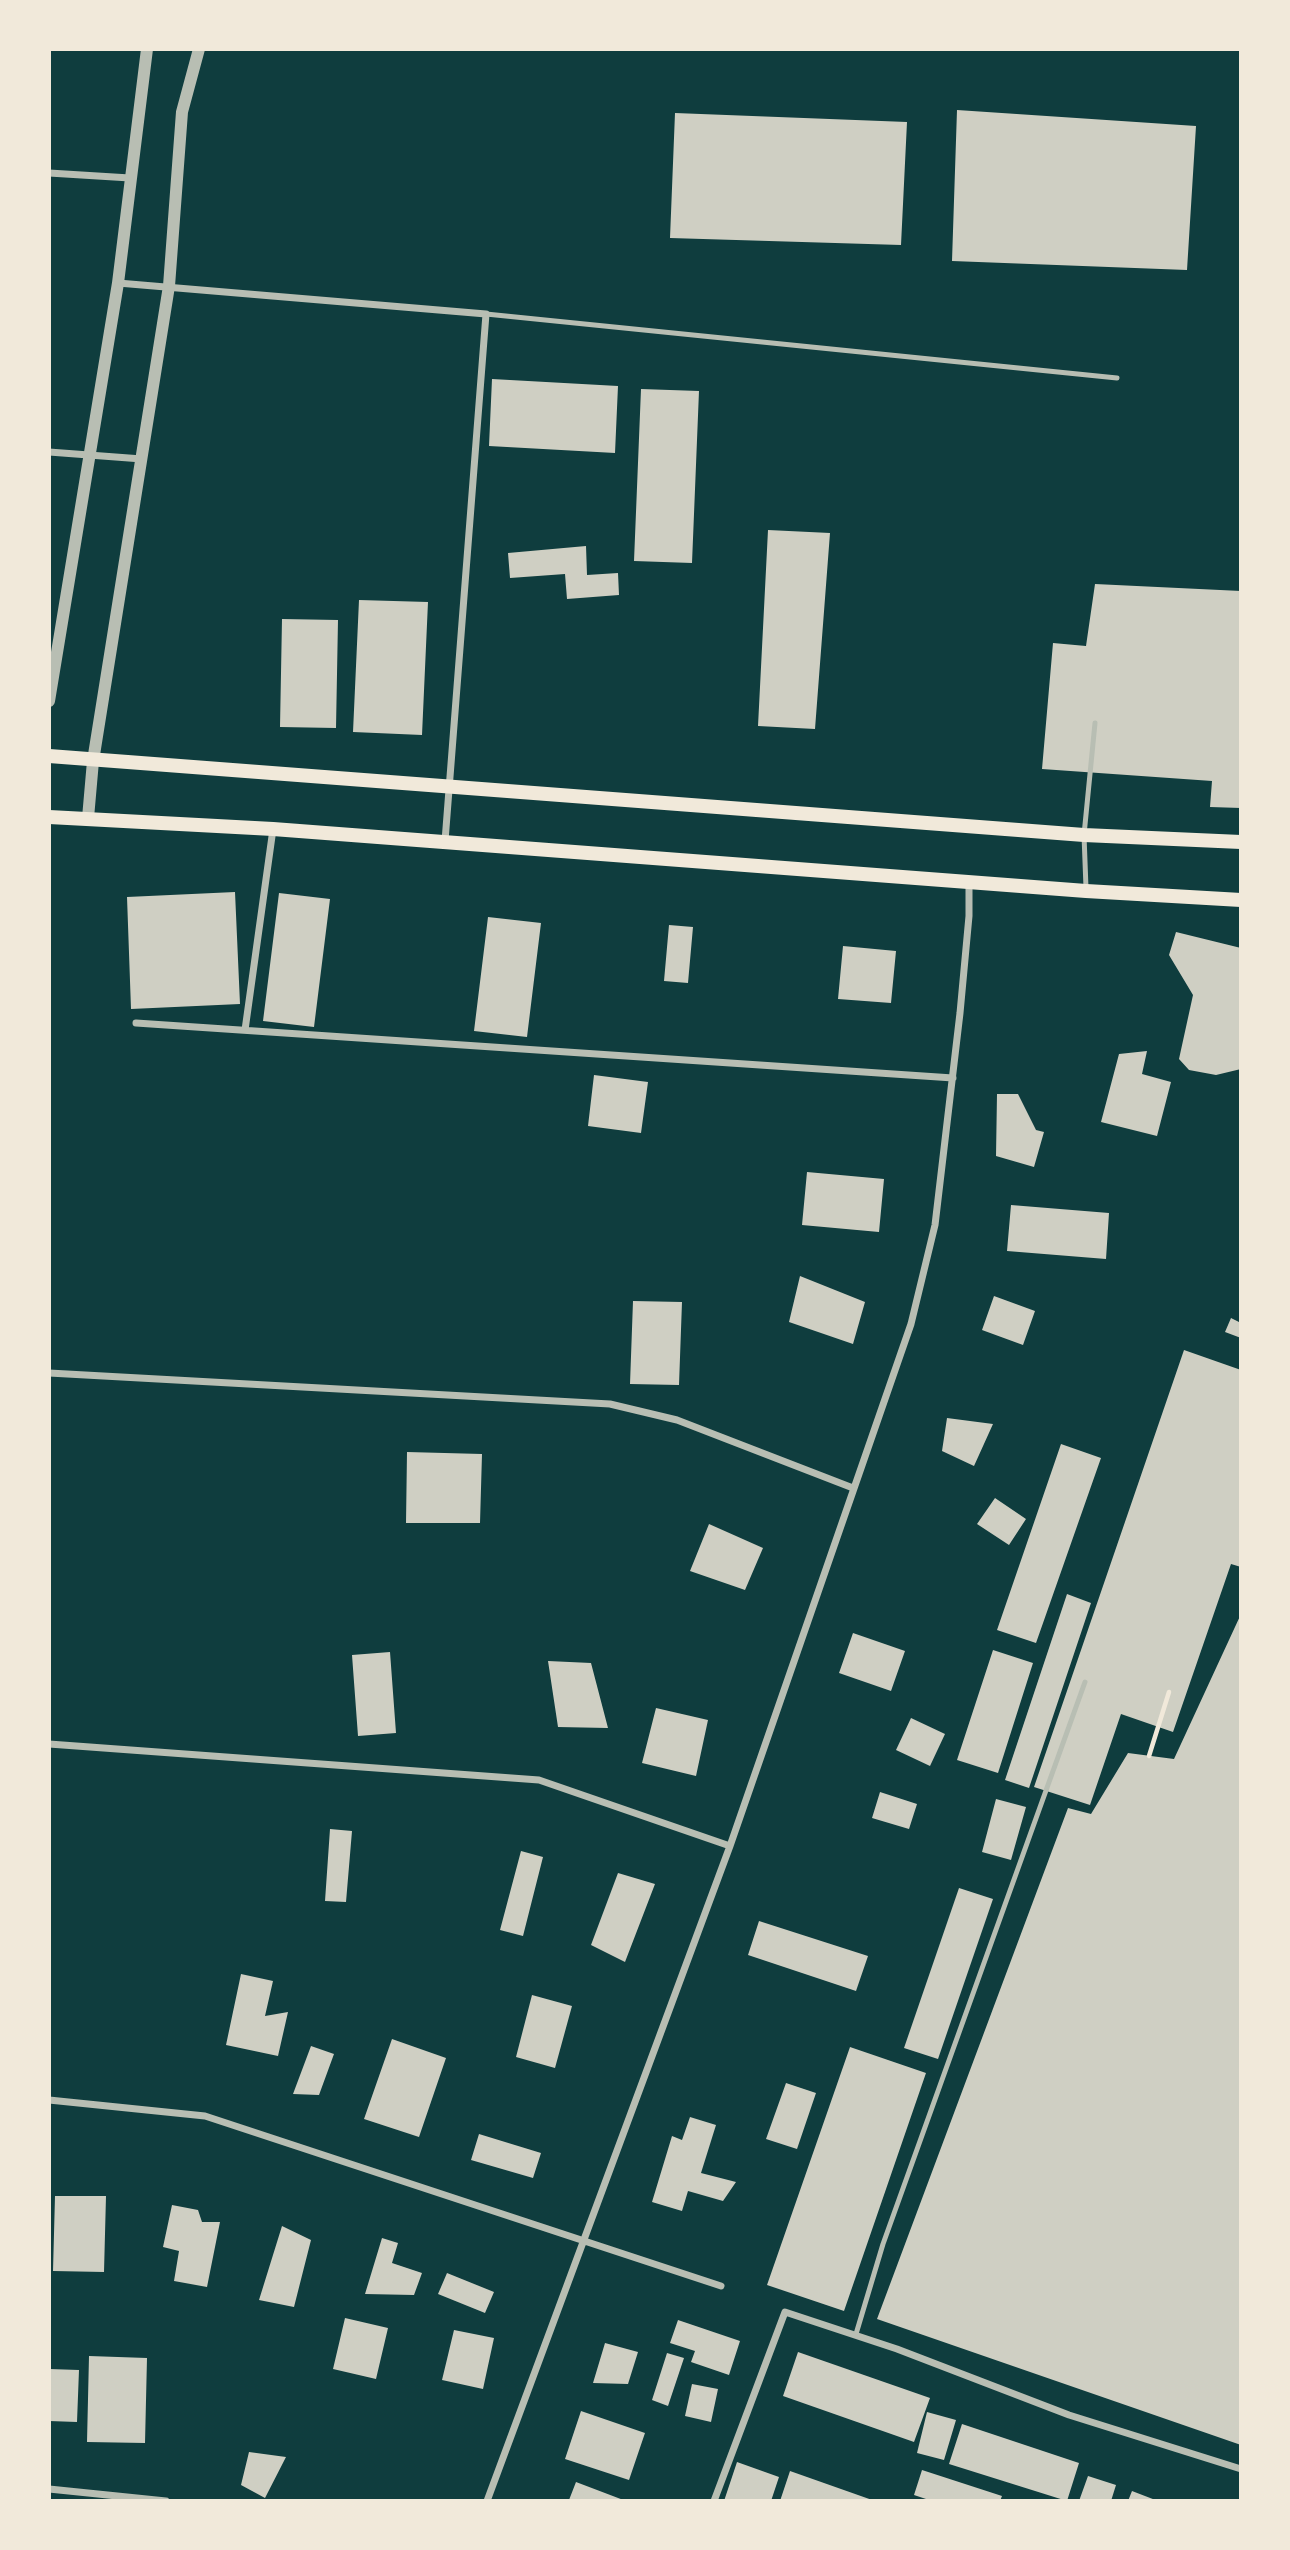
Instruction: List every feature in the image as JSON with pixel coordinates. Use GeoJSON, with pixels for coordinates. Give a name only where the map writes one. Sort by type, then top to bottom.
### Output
{"type":"FeatureCollection","features":[{"type":"Feature","properties":{"kind":"main road"},"geometry":{"type":"LineString","coordinates":[[49,756],[1084,835],[1241,842]]}},
{"type":"Feature","properties":{"kind":"main road"},"geometry":{"type":"LineString","coordinates":[[49,817],[273,829],[1086,891],[1241,900]]}},
{"type":"Feature","properties":{"kind":"street"},"geometry":{"type":"LineString","coordinates":[[49,701],[118,284],[147,49]]}},
{"type":"Feature","properties":{"kind":"street"},"geometry":{"type":"LineString","coordinates":[[88,818],[93,761],[169,286],[181,112],[199,49]]}},
{"type":"Feature","properties":{"kind":"street"},"geometry":{"type":"LineString","coordinates":[[49,173],[130,178]]}},
{"type":"Feature","properties":{"kind":"street"},"geometry":{"type":"LineString","coordinates":[[118,284],[169,286],[486,314],[445,841]]}},
{"type":"Feature","properties":{"kind":"street"},"geometry":{"type":"LineString","coordinates":[[49,452],[142,459]]}},
{"type":"Feature","properties":{"kind":"street"},"geometry":{"type":"LineString","coordinates":[[246,1030],[273,829]]}},
{"type":"Feature","properties":{"kind":"street"},"geometry":{"type":"LineString","coordinates":[[487,2501],[730,1846],[914,1312],[935,1225],[953,1078],[969,916],[969,882]]}},
{"type":"Feature","properties":{"kind":"street"},"geometry":{"type":"LineString","coordinates":[[136,1023],[953,1078]]}},
{"type":"Feature","properties":{"kind":"street"},"geometry":{"type":"LineString","coordinates":[[49,1373],[610,1404],[677,1420],[853,1488]]}},
{"type":"Feature","properties":{"kind":"street"},"geometry":{"type":"LineString","coordinates":[[49,1744],[539,1780],[730,1846]]}},
{"type":"Feature","properties":{"kind":"street"},"geometry":{"type":"LineString","coordinates":[[49,2100],[205,2116],[721,2286]]}},
{"type":"Feature","properties":{"kind":"street"},"geometry":{"type":"LineString","coordinates":[[714,2501],[785,2312],[856,2334],[1069,2415],[1241,2469]]}},
{"type":"Feature","properties":{"kind":"street"},"geometry":{"type":"LineString","coordinates":[[49,2489],[166,2501]]}},
{"type":"Feature","properties":{"kind":"lane"},"geometry":{"type":"LineString","coordinates":[[486,314],[1117,378]]}},
{"type":"Feature","properties":{"kind":"lane"},"geometry":{"type":"LineString","coordinates":[[1086,891],[1084,835],[1096,723]]}},
{"type":"Feature","properties":{"kind":"lane"},"geometry":{"type":"LineString","coordinates":[[856,2334],[888,2231],[1085,1682]]}},
{"type":"Feature","properties":{"kind":"path"},"geometry":{"type":"LineString","coordinates":[[1149,1756],[1169,1692]]}},
{"type":"Feature","properties":{"kind":"building"},"geometry":{"type":"Polygon","coordinates":[[[957,110],[1196,126],[1187,270],[952,261],[957,110]]]}},
{"type":"Feature","properties":{"kind":"building"},"geometry":{"type":"Polygon","coordinates":[[[675,113],[907,122],[901,245],[670,238],[675,113]]]}},
{"type":"Feature","properties":{"kind":"building"},"geometry":{"type":"Polygon","coordinates":[[[492,379],[618,386],[615,453],[489,446],[492,379]]]}},
{"type":"Feature","properties":{"kind":"building"},"geometry":{"type":"Polygon","coordinates":[[[641,389],[699,391],[692,563],[634,561],[641,389]]]}},
{"type":"Feature","properties":{"kind":"building"},"geometry":{"type":"Polygon","coordinates":[[[768,530],[830,533],[815,729],[758,726],[768,530]]]}},
{"type":"Feature","properties":{"kind":"building"},"geometry":{"type":"Polygon","coordinates":[[[586,546],[587,575],[618,573],[619,595],[567,599],[565,574],[510,578],[508,553],[586,546]]]}},
{"type":"Feature","properties":{"kind":"building"},"geometry":{"type":"Polygon","coordinates":[[[1095,584],[1241,591],[1241,808],[1210,807],[1212,781],[1042,769],[1053,643],[1086,646],[1095,584]]]}},
{"type":"Feature","properties":{"kind":"building"},"geometry":{"type":"Polygon","coordinates":[[[359,600],[428,602],[422,735],[353,732],[359,600]]]}},
{"type":"Feature","properties":{"kind":"building"},"geometry":{"type":"Polygon","coordinates":[[[282,619],[338,620],[336,728],[280,727],[282,619]]]}},
{"type":"Feature","properties":{"kind":"building"},"geometry":{"type":"Polygon","coordinates":[[[235,892],[240,1004],[131,1009],[127,897],[235,892]]]}},
{"type":"Feature","properties":{"kind":"building"},"geometry":{"type":"Polygon","coordinates":[[[279,893],[330,899],[314,1027],[263,1021],[279,893]]]}},
{"type":"Feature","properties":{"kind":"building"},"geometry":{"type":"Polygon","coordinates":[[[488,917],[541,923],[527,1037],[474,1031],[488,917]]]}},
{"type":"Feature","properties":{"kind":"building"},"geometry":{"type":"Polygon","coordinates":[[[669,925],[693,927],[688,983],[664,981],[669,925]]]}},
{"type":"Feature","properties":{"kind":"building"},"geometry":{"type":"Polygon","coordinates":[[[1176,932],[1241,948],[1241,1069],[1216,1075],[1189,1070],[1179,1059],[1193,995],[1169,955],[1176,932]]]}},
{"type":"Feature","properties":{"kind":"building"},"geometry":{"type":"Polygon","coordinates":[[[843,946],[896,951],[891,1003],[838,999],[843,946]]]}},
{"type":"Feature","properties":{"kind":"building"},"geometry":{"type":"Polygon","coordinates":[[[1147,1051],[1142,1074],[1171,1082],[1157,1136],[1101,1122],[1119,1054],[1147,1051]]]}},
{"type":"Feature","properties":{"kind":"building"},"geometry":{"type":"Polygon","coordinates":[[[594,1075],[648,1082],[641,1133],[588,1126],[594,1075]]]}},
{"type":"Feature","properties":{"kind":"building"},"geometry":{"type":"Polygon","coordinates":[[[997,1094],[1018,1094],[1036,1130],[1044,1132],[1034,1167],[996,1156],[997,1094]]]}},
{"type":"Feature","properties":{"kind":"building"},"geometry":{"type":"Polygon","coordinates":[[[807,1172],[884,1179],[879,1232],[802,1225],[807,1172]]]}},
{"type":"Feature","properties":{"kind":"building"},"geometry":{"type":"Polygon","coordinates":[[[1011,1205],[1109,1213],[1106,1259],[1007,1251],[1011,1205]]]}},
{"type":"Feature","properties":{"kind":"building"},"geometry":{"type":"Polygon","coordinates":[[[800,1276],[865,1302],[853,1344],[789,1322],[800,1276]]]}},
{"type":"Feature","properties":{"kind":"building"},"geometry":{"type":"Polygon","coordinates":[[[994,1296],[1035,1311],[1023,1345],[982,1330],[994,1296]]]}},
{"type":"Feature","properties":{"kind":"building"},"geometry":{"type":"Polygon","coordinates":[[[633,1301],[682,1302],[679,1385],[630,1384],[633,1301]]]}},
{"type":"Feature","properties":{"kind":"building"},"geometry":{"type":"Polygon","coordinates":[[[1231,1318],[1241,1323],[1241,1338],[1225,1332],[1231,1318]]]}},
{"type":"Feature","properties":{"kind":"building"},"geometry":{"type":"Polygon","coordinates":[[[1184,1350],[1241,1370],[1241,1567],[1231,1564],[1173,1732],[1121,1714],[1090,1805],[1034,1787],[1184,1350]]]}},
{"type":"Feature","properties":{"kind":"building"},"geometry":{"type":"Polygon","coordinates":[[[947,1418],[993,1424],[974,1466],[942,1451],[947,1418]]]}},
{"type":"Feature","properties":{"kind":"building"},"geometry":{"type":"Polygon","coordinates":[[[1061,1444],[1101,1458],[1036,1643],[997,1630],[1061,1444]]]}},
{"type":"Feature","properties":{"kind":"building"},"geometry":{"type":"Polygon","coordinates":[[[407,1452],[482,1454],[480,1523],[406,1523],[407,1452]]]}},
{"type":"Feature","properties":{"kind":"building"},"geometry":{"type":"Polygon","coordinates":[[[995,1498],[1026,1519],[1009,1545],[977,1524],[995,1498]]]}},
{"type":"Feature","properties":{"kind":"building"},"geometry":{"type":"Polygon","coordinates":[[[709,1524],[763,1548],[745,1590],[690,1571],[709,1524]]]}},
{"type":"Feature","properties":{"kind":"building"},"geometry":{"type":"Polygon","coordinates":[[[1067,1594],[1091,1603],[1029,1788],[1005,1780],[1067,1594]]]}},
{"type":"Feature","properties":{"kind":"building"},"geometry":{"type":"Polygon","coordinates":[[[1241,1614],[1241,2445],[877,2319],[1068,1808],[1091,1814],[1128,1753],[1174,1759],[1241,1614]]]}},
{"type":"Feature","properties":{"kind":"building"},"geometry":{"type":"Polygon","coordinates":[[[853,1633],[905,1651],[891,1691],[839,1673],[853,1633]]]}},
{"type":"Feature","properties":{"kind":"building"},"geometry":{"type":"Polygon","coordinates":[[[993,1650],[1033,1663],[998,1773],[957,1760],[993,1650]]]}},
{"type":"Feature","properties":{"kind":"building"},"geometry":{"type":"Polygon","coordinates":[[[390,1652],[396,1733],[358,1736],[352,1655],[390,1652]]]}},
{"type":"Feature","properties":{"kind":"building"},"geometry":{"type":"Polygon","coordinates":[[[548,1661],[591,1663],[608,1728],[558,1727],[548,1661]]]}},
{"type":"Feature","properties":{"kind":"building"},"geometry":{"type":"Polygon","coordinates":[[[656,1708],[708,1720],[696,1776],[642,1763],[656,1708]]]}},
{"type":"Feature","properties":{"kind":"building"},"geometry":{"type":"Polygon","coordinates":[[[911,1718],[945,1734],[930,1766],[896,1750],[911,1718]]]}},
{"type":"Feature","properties":{"kind":"building"},"geometry":{"type":"Polygon","coordinates":[[[880,1792],[917,1804],[909,1829],[872,1818],[880,1792]]]}},
{"type":"Feature","properties":{"kind":"building"},"geometry":{"type":"Polygon","coordinates":[[[996,1799],[1026,1807],[1011,1860],[982,1852],[996,1799]]]}},
{"type":"Feature","properties":{"kind":"building"},"geometry":{"type":"Polygon","coordinates":[[[330,1829],[352,1831],[346,1902],[325,1901],[330,1829]]]}},
{"type":"Feature","properties":{"kind":"building"},"geometry":{"type":"Polygon","coordinates":[[[521,1851],[543,1857],[523,1936],[500,1930],[521,1851]]]}},
{"type":"Feature","properties":{"kind":"building"},"geometry":{"type":"Polygon","coordinates":[[[618,1873],[655,1884],[625,1962],[591,1945],[618,1873]]]}},
{"type":"Feature","properties":{"kind":"building"},"geometry":{"type":"Polygon","coordinates":[[[959,1888],[993,1899],[938,2059],[904,2048],[959,1888]]]}},
{"type":"Feature","properties":{"kind":"building"},"geometry":{"type":"Polygon","coordinates":[[[759,1921],[868,1956],[856,1991],[748,1955],[759,1921]]]}},
{"type":"Feature","properties":{"kind":"building"},"geometry":{"type":"Polygon","coordinates":[[[241,1974],[273,1981],[265,2016],[288,2012],[278,2056],[226,2045],[241,1974]]]}},
{"type":"Feature","properties":{"kind":"building"},"geometry":{"type":"Polygon","coordinates":[[[532,1995],[572,2006],[555,2068],[516,2057],[532,1995]]]}},
{"type":"Feature","properties":{"kind":"building"},"geometry":{"type":"Polygon","coordinates":[[[392,2039],[446,2058],[419,2137],[364,2119],[392,2039]]]}},
{"type":"Feature","properties":{"kind":"building"},"geometry":{"type":"Polygon","coordinates":[[[311,2046],[334,2054],[319,2095],[293,2094],[311,2046]]]}},
{"type":"Feature","properties":{"kind":"building"},"geometry":{"type":"Polygon","coordinates":[[[850,2047],[926,2073],[844,2311],[767,2285],[850,2047]]]}},
{"type":"Feature","properties":{"kind":"building"},"geometry":{"type":"Polygon","coordinates":[[[786,2083],[816,2093],[797,2149],[766,2139],[786,2083]]]}},
{"type":"Feature","properties":{"kind":"building"},"geometry":{"type":"Polygon","coordinates":[[[690,2117],[716,2125],[701,2173],[736,2182],[723,2201],[688,2191],[682,2211],[652,2202],[672,2136],[682,2140],[690,2117]]]}},
{"type":"Feature","properties":{"kind":"building"},"geometry":{"type":"Polygon","coordinates":[[[479,2134],[541,2153],[533,2178],[471,2160],[479,2134]]]}},
{"type":"Feature","properties":{"kind":"building"},"geometry":{"type":"Polygon","coordinates":[[[55,2196],[106,2196],[104,2272],[53,2271],[55,2196]]]}},
{"type":"Feature","properties":{"kind":"building"},"geometry":{"type":"Polygon","coordinates":[[[172,2205],[198,2210],[202,2222],[220,2222],[207,2287],[174,2281],[179,2251],[163,2247],[172,2205]]]}},
{"type":"Feature","properties":{"kind":"building"},"geometry":{"type":"Polygon","coordinates":[[[282,2226],[311,2240],[294,2307],[259,2300],[282,2226]]]}},
{"type":"Feature","properties":{"kind":"building"},"geometry":{"type":"Polygon","coordinates":[[[382,2238],[398,2243],[392,2263],[422,2273],[414,2295],[365,2294],[382,2238]]]}},
{"type":"Feature","properties":{"kind":"building"},"geometry":{"type":"Polygon","coordinates":[[[447,2273],[494,2292],[485,2313],[438,2294],[447,2273]]]}},
{"type":"Feature","properties":{"kind":"building"},"geometry":{"type":"Polygon","coordinates":[[[345,2318],[388,2328],[376,2379],[333,2369],[345,2318]]]}},
{"type":"Feature","properties":{"kind":"building"},"geometry":{"type":"Polygon","coordinates":[[[678,2320],[740,2341],[729,2375],[691,2362],[695,2351],[670,2343],[678,2320]]]}},
{"type":"Feature","properties":{"kind":"building"},"geometry":{"type":"Polygon","coordinates":[[[454,2330],[494,2338],[483,2389],[442,2380],[454,2330]]]}},
{"type":"Feature","properties":{"kind":"building"},"geometry":{"type":"Polygon","coordinates":[[[605,2343],[638,2352],[628,2384],[593,2383],[605,2343]]]}},
{"type":"Feature","properties":{"kind":"building"},"geometry":{"type":"Polygon","coordinates":[[[798,2352],[930,2398],[914,2442],[783,2396],[798,2352]]]}},
{"type":"Feature","properties":{"kind":"building"},"geometry":{"type":"Polygon","coordinates":[[[667,2353],[684,2358],[668,2406],[652,2400],[667,2353]]]}},
{"type":"Feature","properties":{"kind":"building"},"geometry":{"type":"Polygon","coordinates":[[[89,2356],[147,2358],[145,2443],[87,2442],[89,2356]]]}},
{"type":"Feature","properties":{"kind":"building"},"geometry":{"type":"Polygon","coordinates":[[[49,2369],[79,2370],[77,2422],[49,2421],[49,2369]]]}},
{"type":"Feature","properties":{"kind":"building"},"geometry":{"type":"Polygon","coordinates":[[[692,2384],[718,2389],[711,2422],[685,2416],[692,2384]]]}},
{"type":"Feature","properties":{"kind":"building"},"geometry":{"type":"Polygon","coordinates":[[[581,2411],[645,2433],[629,2480],[565,2459],[581,2411]]]}},
{"type":"Feature","properties":{"kind":"building"},"geometry":{"type":"Polygon","coordinates":[[[927,2412],[956,2420],[944,2460],[917,2453],[927,2412]]]}},
{"type":"Feature","properties":{"kind":"building"},"geometry":{"type":"Polygon","coordinates":[[[962,2424],[1079,2463],[1067,2501],[949,2464],[962,2424]]]}},
{"type":"Feature","properties":{"kind":"building"},"geometry":{"type":"Polygon","coordinates":[[[249,2452],[286,2457],[265,2498],[241,2485],[249,2452]]]}},
{"type":"Feature","properties":{"kind":"building"},"geometry":{"type":"Polygon","coordinates":[[[737,2462],[779,2477],[771,2501],[724,2501],[737,2462]]]}},
{"type":"Feature","properties":{"kind":"building"},"geometry":{"type":"Polygon","coordinates":[[[922,2470],[1002,2496],[1000,2501],[932,2501],[914,2495],[922,2470]]]}},
{"type":"Feature","properties":{"kind":"building"},"geometry":{"type":"Polygon","coordinates":[[[790,2471],[875,2501],[780,2501],[790,2471]]]}},
{"type":"Feature","properties":{"kind":"building"},"geometry":{"type":"Polygon","coordinates":[[[1088,2476],[1116,2485],[1111,2501],[1079,2501],[1088,2476]]]}},
{"type":"Feature","properties":{"kind":"building"},"geometry":{"type":"Polygon","coordinates":[[[576,2482],[626,2501],[569,2500],[576,2482]]]}},
{"type":"Feature","properties":{"kind":"building"},"geometry":{"type":"Polygon","coordinates":[[[1132,2491],[1158,2501],[1128,2501],[1132,2491]]]}}]}
